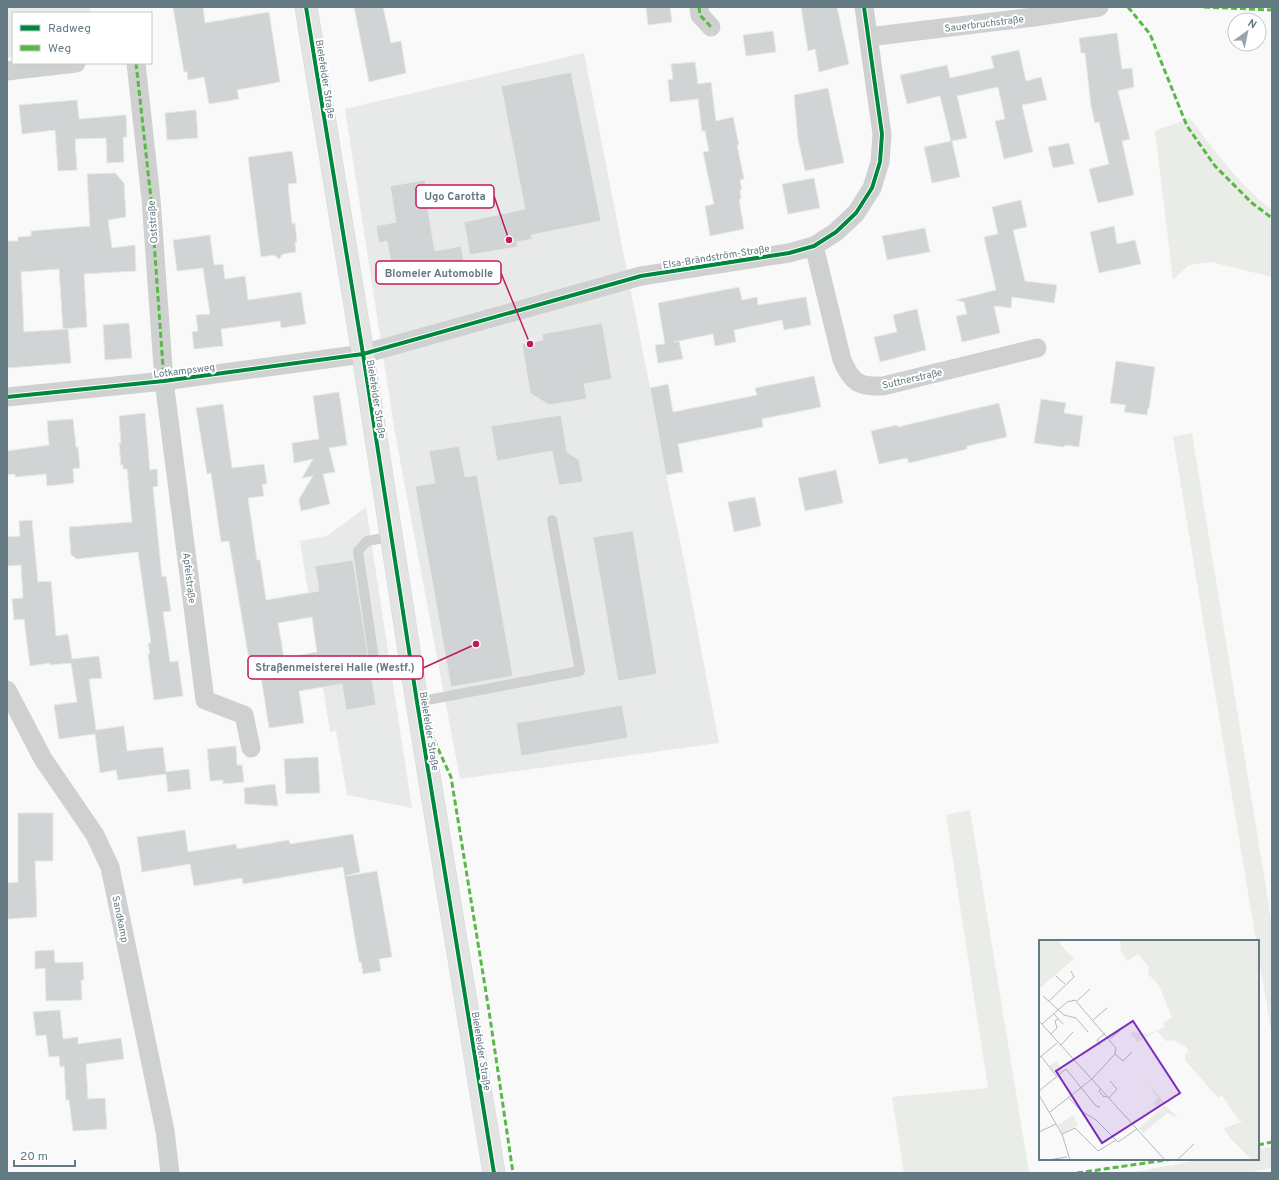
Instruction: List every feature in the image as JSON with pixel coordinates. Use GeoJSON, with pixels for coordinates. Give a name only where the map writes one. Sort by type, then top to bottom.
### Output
{"type":"FeatureCollection","features":[{"type":"Feature","properties":{"kind":"street","name":"Bielefelder Straße"},"geometry":{"type":"LineString","coordinates":[[306,7],[363,354],[390,537],[494,1173]]}},
{"type":"Feature","properties":{"kind":"street"},"geometry":{"type":"LineString","coordinates":[[699,7],[700,15],[711,27]]}},
{"type":"Feature","properties":{"kind":"street","name":"Elsa-Brändström-Straße"},"geometry":{"type":"LineString","coordinates":[[363,354],[641,276],[789,253],[814,246],[836,232],[856,213],[872,188],[880,162],[882,134],[864,7]]}},
{"type":"Feature","properties":{"kind":"street","name":"Sauerbruchstraße"},"geometry":{"type":"LineString","coordinates":[[868,37],[1034,17],[1099,7]]}},
{"type":"Feature","properties":{"kind":"street"},"geometry":{"type":"LineString","coordinates":[[7,71],[67,64]]}},
{"type":"Feature","properties":{"kind":"street","name":"Oststraße"},"geometry":{"type":"LineString","coordinates":[[136,64],[151,199],[164,381]]}},
{"type":"Feature","properties":{"kind":"street","name":"Suttnerstraße"},"geometry":{"type":"LineString","coordinates":[[814,246],[842,360],[848,373],[857,382],[869,386],[883,386],[1037,348]]}},
{"type":"Feature","properties":{"kind":"street","name":"Lotkampsweg"},"geometry":{"type":"LineString","coordinates":[[7,397],[164,381],[363,354]]}},
{"type":"Feature","properties":{"kind":"street","name":"Apfelstraße"},"geometry":{"type":"LineString","coordinates":[[164,381],[205,700],[244,715],[252,748]]}},
{"type":"Feature","properties":{"kind":"street","name":"Sandkamp"},"geometry":{"type":"LineString","coordinates":[[7,690],[43,759],[95,834],[110,866],[165,1131],[170,1173]]}},
{"type":"Feature","properties":{"kind":"lane"},"geometry":{"type":"LineString","coordinates":[[417,702],[580,671],[552,520]]}},
{"type":"Feature","properties":{"kind":"lane"},"geometry":{"type":"LineString","coordinates":[[390,537],[367,541],[358,551],[374,659],[385,668],[411,664]]}},
{"type":"Feature","properties":{"kind":"shaded area"},"geometry":{"type":"Polygon","coordinates":[[[7,7],[90,7],[90,12],[12,12],[12,57],[7,58],[7,7]]]}},
{"type":"Feature","properties":{"kind":"shaded area"},"geometry":{"type":"Polygon","coordinates":[[[584,53],[719,743],[460,779],[395,433],[345,109],[584,53]]]}},
{"type":"Feature","properties":{"kind":"shaded area"},"geometry":{"type":"Polygon","coordinates":[[[1190,118],[1238,179],[1272,210],[1272,277],[1211,262],[1189,265],[1173,280],[1155,131],[1190,118]]]}},
{"type":"Feature","properties":{"kind":"shaded area"},"geometry":{"type":"Polygon","coordinates":[[[1192,433],[1272,925],[1272,1037],[1259,958],[1259,940],[1256,940],[1173,437],[1192,433]]]}},
{"type":"Feature","properties":{"kind":"shaded area"},"geometry":{"type":"Polygon","coordinates":[[[366,507],[412,808],[347,795],[336,731],[330,732],[300,541],[327,536],[366,507]]]}},
{"type":"Feature","properties":{"kind":"shaded area"},"geometry":{"type":"Polygon","coordinates":[[[970,810],[1029,1173],[904,1173],[892,1097],[988,1088],[946,815],[970,810]]]}},
{"type":"Feature","properties":{"kind":"shaded area"},"geometry":{"type":"Polygon","coordinates":[[[1272,1147],[1272,1168],[1245,1173],[1129,1173],[1199,1160],[1259,1160],[1259,1149],[1272,1147]]]}},
{"type":"Feature","properties":{"kind":"building"},"geometry":{"type":"Polygon","coordinates":[[[173,7],[203,7],[205,23],[269,12],[280,82],[237,90],[239,99],[209,104],[204,77],[188,80],[187,72],[184,72],[173,7]]]}},
{"type":"Feature","properties":{"kind":"building"},"geometry":{"type":"Polygon","coordinates":[[[354,7],[383,7],[391,43],[401,41],[406,73],[369,82],[354,7]]]}},
{"type":"Feature","properties":{"kind":"building"},"geometry":{"type":"Polygon","coordinates":[[[646,7],[670,7],[672,22],[648,25],[646,7]]]}},
{"type":"Feature","properties":{"kind":"building"},"geometry":{"type":"Polygon","coordinates":[[[801,7],[837,7],[849,64],[819,72],[815,49],[808,51],[801,7]]]}},
{"type":"Feature","properties":{"kind":"building"},"geometry":{"type":"Polygon","coordinates":[[[773,31],[776,52],[746,56],[743,35],[773,31]]]}},
{"type":"Feature","properties":{"kind":"building"},"geometry":{"type":"Polygon","coordinates":[[[1117,33],[1122,69],[1132,68],[1134,87],[1118,91],[1130,139],[1122,141],[1134,195],[1098,203],[1089,169],[1109,164],[1099,122],[1095,123],[1091,106],[1085,53],[1081,53],[1079,38],[1117,33]]]}},
{"type":"Feature","properties":{"kind":"building"},"geometry":{"type":"Polygon","coordinates":[[[1019,50],[1026,81],[1041,77],[1047,100],[1022,105],[1033,152],[1004,159],[995,121],[1005,119],[998,87],[957,96],[967,138],[952,141],[960,177],[932,183],[924,147],[951,141],[940,96],[907,104],[900,75],[947,65],[950,78],[994,68],[991,56],[1019,50]]]}},
{"type":"Feature","properties":{"kind":"building"},"geometry":{"type":"Polygon","coordinates":[[[695,62],[698,84],[711,82],[716,121],[733,117],[744,179],[740,180],[742,190],[740,190],[741,199],[739,199],[744,229],[710,236],[705,206],[714,204],[703,152],[709,151],[705,131],[702,131],[698,99],[670,102],[668,80],[673,79],[671,64],[695,62]]]}},
{"type":"Feature","properties":{"kind":"building"},"geometry":{"type":"Polygon","coordinates":[[[571,72],[601,221],[531,235],[532,239],[517,242],[517,247],[470,255],[464,222],[525,209],[501,86],[571,72]]]}},
{"type":"Feature","properties":{"kind":"building"},"geometry":{"type":"Polygon","coordinates":[[[828,88],[844,163],[805,171],[798,139],[794,95],[828,88]]]}},
{"type":"Feature","properties":{"kind":"building"},"geometry":{"type":"Polygon","coordinates":[[[77,100],[79,119],[126,115],[127,137],[123,137],[124,162],[107,163],[106,138],[75,139],[77,170],[58,171],[55,130],[22,134],[19,105],[77,100]]]}},
{"type":"Feature","properties":{"kind":"building"},"geometry":{"type":"Polygon","coordinates":[[[196,110],[198,138],[167,140],[165,113],[196,110]]]}},
{"type":"Feature","properties":{"kind":"building"},"geometry":{"type":"Polygon","coordinates":[[[1069,143],[1074,164],[1053,168],[1048,147],[1069,143]]]}},
{"type":"Feature","properties":{"kind":"building"},"geometry":{"type":"Polygon","coordinates":[[[292,151],[297,183],[288,184],[292,224],[295,223],[297,242],[295,242],[296,252],[283,254],[279,259],[274,255],[261,257],[248,157],[292,151]]]}},
{"type":"Feature","properties":{"kind":"building"},"geometry":{"type":"Polygon","coordinates":[[[115,173],[124,183],[126,217],[108,220],[112,248],[135,245],[136,271],[84,274],[87,327],[63,329],[59,269],[21,272],[24,332],[68,329],[71,363],[7,368],[7,241],[18,241],[18,237],[31,236],[31,231],[90,226],[87,174],[115,173]]]}},
{"type":"Feature","properties":{"kind":"building"},"geometry":{"type":"Polygon","coordinates":[[[814,178],[820,208],[788,214],[782,184],[814,178]]]}},
{"type":"Feature","properties":{"kind":"building"},"geometry":{"type":"Polygon","coordinates":[[[425,180],[429,205],[427,205],[435,251],[461,246],[465,266],[456,267],[456,270],[435,274],[434,270],[398,277],[386,269],[391,263],[387,241],[379,243],[376,226],[396,222],[390,186],[425,180]]]}},
{"type":"Feature","properties":{"kind":"building"},"geometry":{"type":"Polygon","coordinates":[[[1021,200],[1027,227],[1013,230],[1025,281],[1057,285],[1054,303],[1012,297],[1011,308],[994,306],[1000,333],[962,342],[956,316],[967,314],[964,302],[956,300],[996,290],[984,237],[998,234],[992,207],[1021,200]]]}},
{"type":"Feature","properties":{"kind":"building"},"geometry":{"type":"Polygon","coordinates":[[[1114,226],[1117,244],[1135,240],[1141,264],[1099,273],[1090,232],[1114,226]]]}},
{"type":"Feature","properties":{"kind":"building"},"geometry":{"type":"Polygon","coordinates":[[[925,228],[930,252],[887,260],[882,236],[925,228]]]}},
{"type":"Feature","properties":{"kind":"building"},"geometry":{"type":"Polygon","coordinates":[[[210,235],[214,265],[223,264],[225,279],[245,276],[248,300],[301,292],[306,324],[281,328],[280,321],[221,329],[223,346],[194,349],[192,332],[198,331],[196,315],[210,314],[203,268],[177,271],[173,240],[210,235]]]}},
{"type":"Feature","properties":{"kind":"building"},"geometry":{"type":"Polygon","coordinates":[[[739,287],[742,300],[757,297],[758,305],[806,297],[811,325],[784,330],[782,320],[734,330],[736,342],[715,346],[713,334],[674,342],[679,341],[683,359],[658,363],[655,345],[665,344],[658,303],[739,287]]]}},
{"type":"Feature","properties":{"kind":"building"},"geometry":{"type":"Polygon","coordinates":[[[917,309],[926,350],[880,362],[874,337],[897,332],[893,315],[917,309]]]}},
{"type":"Feature","properties":{"kind":"building"},"geometry":{"type":"Polygon","coordinates":[[[129,323],[132,358],[105,360],[103,325],[129,323]]]}},
{"type":"Feature","properties":{"kind":"building"},"geometry":{"type":"Polygon","coordinates":[[[602,323],[612,379],[584,384],[587,399],[549,405],[530,393],[522,344],[543,340],[542,334],[602,323]]]}},
{"type":"Feature","properties":{"kind":"building"},"geometry":{"type":"Polygon","coordinates":[[[1116,361],[1155,367],[1147,415],[1124,412],[1126,405],[1110,403],[1116,361]]]}},
{"type":"Feature","properties":{"kind":"building"},"geometry":{"type":"Polygon","coordinates":[[[814,376],[821,407],[762,419],[763,427],[678,444],[683,472],[666,475],[650,388],[668,384],[673,412],[757,395],[755,388],[814,376]]]}},
{"type":"Feature","properties":{"kind":"building"},"geometry":{"type":"Polygon","coordinates":[[[339,392],[347,445],[329,448],[335,472],[323,474],[330,504],[301,511],[299,499],[313,476],[302,478],[313,459],[294,463],[292,443],[319,439],[313,396],[339,392]]]}},
{"type":"Feature","properties":{"kind":"building"},"geometry":{"type":"Polygon","coordinates":[[[1041,399],[1066,403],[1064,413],[1083,416],[1079,447],[1065,445],[1064,447],[1034,443],[1041,399]]]}},
{"type":"Feature","properties":{"kind":"building"},"geometry":{"type":"Polygon","coordinates":[[[999,403],[1007,437],[967,446],[967,449],[909,463],[907,458],[879,464],[871,431],[897,425],[898,427],[999,403]]]}},
{"type":"Feature","properties":{"kind":"building"},"geometry":{"type":"Polygon","coordinates":[[[223,404],[232,468],[264,464],[267,484],[262,484],[264,496],[248,498],[257,560],[260,560],[266,600],[319,591],[315,566],[353,560],[376,705],[346,710],[342,684],[299,691],[304,723],[269,728],[259,664],[250,666],[229,541],[221,542],[211,473],[207,474],[196,408],[223,404]],[[312,617],[278,623],[284,658],[317,652],[312,617]]]}},
{"type":"Feature","properties":{"kind":"building"},"geometry":{"type":"Polygon","coordinates":[[[145,413],[150,470],[157,469],[158,486],[153,487],[162,577],[166,576],[171,611],[163,612],[170,662],[178,661],[183,696],[154,700],[148,654],[150,654],[148,643],[151,643],[138,552],[77,559],[71,555],[69,527],[132,522],[127,469],[123,469],[123,465],[121,465],[119,416],[145,413]]]}},
{"type":"Feature","properties":{"kind":"building"},"geometry":{"type":"Polygon","coordinates":[[[561,415],[567,452],[579,460],[583,482],[559,485],[552,451],[497,461],[491,426],[561,415]]]}},
{"type":"Feature","properties":{"kind":"building"},"geometry":{"type":"Polygon","coordinates":[[[73,419],[80,468],[73,469],[74,483],[47,486],[46,474],[15,477],[15,474],[7,475],[7,451],[49,445],[47,421],[73,419]]]}},
{"type":"Feature","properties":{"kind":"building"},"geometry":{"type":"Polygon","coordinates":[[[459,446],[465,477],[477,475],[513,676],[451,687],[415,486],[435,483],[429,451],[459,446]]]}},
{"type":"Feature","properties":{"kind":"building"},"geometry":{"type":"Polygon","coordinates":[[[836,470],[843,503],[805,511],[798,478],[836,470]]]}},
{"type":"Feature","properties":{"kind":"building"},"geometry":{"type":"Polygon","coordinates":[[[755,497],[761,526],[734,532],[728,502],[755,497]]]}},
{"type":"Feature","properties":{"kind":"building"},"geometry":{"type":"Polygon","coordinates":[[[32,520],[38,582],[51,581],[56,636],[68,634],[72,659],[99,656],[102,678],[89,679],[96,730],[124,726],[127,751],[163,747],[166,772],[189,769],[191,789],[168,792],[166,774],[118,780],[116,770],[100,773],[95,734],[59,739],[54,705],[77,702],[71,663],[50,665],[50,663],[30,666],[24,619],[14,620],[12,599],[23,598],[21,565],[7,566],[7,537],[20,536],[19,521],[32,520]]]}},
{"type":"Feature","properties":{"kind":"building"},"geometry":{"type":"Polygon","coordinates":[[[633,531],[657,674],[618,681],[593,537],[633,531]]]}},
{"type":"Feature","properties":{"kind":"building"},"geometry":{"type":"Polygon","coordinates":[[[622,705],[628,738],[521,756],[516,723],[622,705]]]}},
{"type":"Feature","properties":{"kind":"building"},"geometry":{"type":"Polygon","coordinates":[[[236,746],[237,765],[242,765],[244,782],[223,784],[223,780],[210,781],[207,749],[236,746]]]}},
{"type":"Feature","properties":{"kind":"building"},"geometry":{"type":"Polygon","coordinates":[[[318,757],[320,793],[286,794],[284,759],[318,757]]]}},
{"type":"Feature","properties":{"kind":"building"},"geometry":{"type":"Polygon","coordinates":[[[275,784],[278,806],[245,804],[244,788],[275,784]]]}},
{"type":"Feature","properties":{"kind":"building"},"geometry":{"type":"Polygon","coordinates":[[[18,813],[53,813],[53,861],[35,861],[37,917],[8,919],[7,883],[18,882],[18,813]]]}},
{"type":"Feature","properties":{"kind":"building"},"geometry":{"type":"Polygon","coordinates":[[[185,830],[188,852],[236,844],[237,849],[289,840],[290,844],[353,834],[360,872],[346,876],[377,871],[392,957],[379,959],[381,971],[363,974],[361,962],[359,962],[343,867],[243,884],[242,878],[194,886],[190,864],[142,872],[137,837],[185,830]]]}},
{"type":"Feature","properties":{"kind":"building"},"geometry":{"type":"Polygon","coordinates":[[[54,950],[55,963],[83,962],[84,980],[81,980],[82,1000],[46,1001],[45,968],[35,969],[35,951],[54,950]]]}},
{"type":"Feature","properties":{"kind":"building"},"geometry":{"type":"Polygon","coordinates":[[[60,1010],[63,1039],[78,1037],[78,1044],[121,1038],[124,1059],[86,1064],[88,1099],[105,1098],[107,1129],[73,1131],[69,1100],[66,1100],[64,1066],[60,1067],[59,1056],[49,1057],[46,1035],[36,1036],[33,1012],[60,1010]]]}},
{"type":"Feature","properties":{"kind":"marked path"},"geometry":{"type":"LineString","coordinates":[[699,7],[700,15],[711,27]]}},
{"type":"Feature","properties":{"kind":"marked path"},"geometry":{"type":"LineString","coordinates":[[1128,7],[1150,34],[1187,126],[1215,166],[1252,203],[1272,218]]}},
{"type":"Feature","properties":{"kind":"marked path"},"geometry":{"type":"LineString","coordinates":[[1204,7],[1272,10]]}},
{"type":"Feature","properties":{"kind":"marked path"},"geometry":{"type":"LineString","coordinates":[[136,64],[151,199],[164,381]]}},
{"type":"Feature","properties":{"kind":"marked path"},"geometry":{"type":"LineString","coordinates":[[423,716],[451,777],[489,1011],[513,1173]]}},
{"type":"Feature","properties":{"kind":"marked path"},"geometry":{"type":"LineString","coordinates":[[1259,1145],[1272,1142]]}},
{"type":"Feature","properties":{"kind":"marked path"},"geometry":{"type":"LineString","coordinates":[[1077,1173],[1166,1160]]}},
{"type":"Feature","properties":{"kind":"cycle path"},"geometry":{"type":"LineString","coordinates":[[306,7],[494,1173]]}},
{"type":"Feature","properties":{"kind":"cycle path"},"geometry":{"type":"LineString","coordinates":[[7,397],[164,381],[363,354],[641,276],[789,253],[814,246],[836,232],[856,213],[872,188],[880,162],[882,134],[864,7]]}},
{"type":"Feature","properties":{"kind":"place","name":"Ugo Carotta"},"geometry":{"type":"Point","coordinates":[509,240]}},
{"type":"Feature","properties":{"kind":"place","name":"Blomeier Automobile"},"geometry":{"type":"Point","coordinates":[530,344]}},
{"type":"Feature","properties":{"kind":"place","name":"Straßenmeisterei Halle (Westf.)"},"geometry":{"type":"Point","coordinates":[476,644]}}]}
